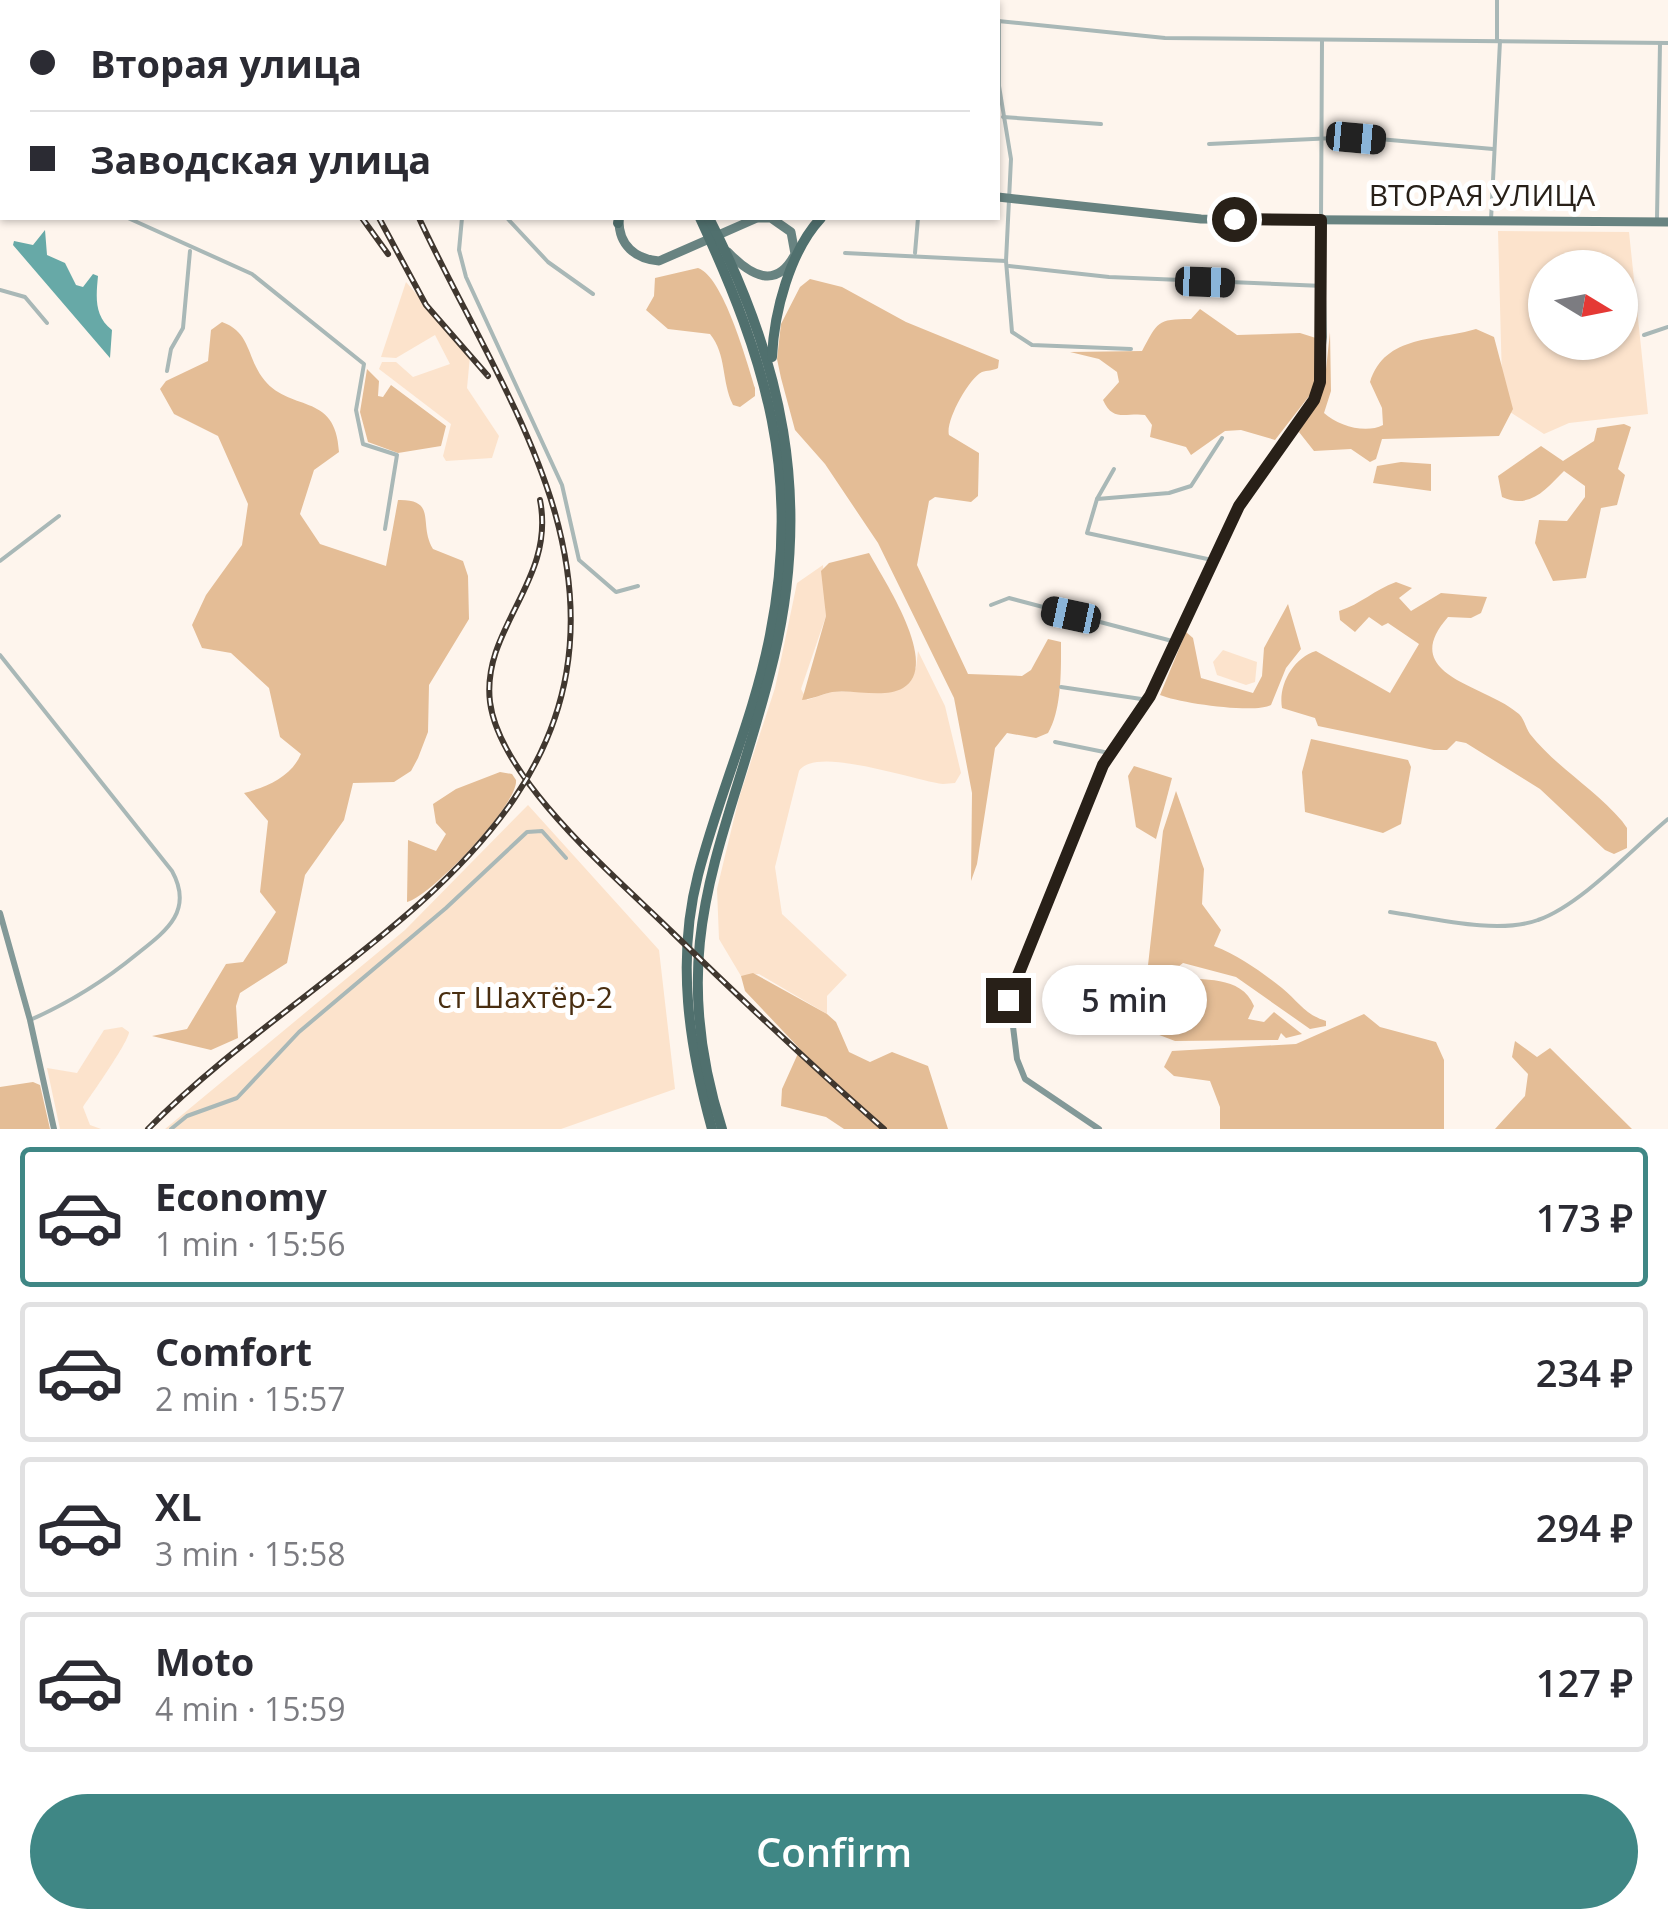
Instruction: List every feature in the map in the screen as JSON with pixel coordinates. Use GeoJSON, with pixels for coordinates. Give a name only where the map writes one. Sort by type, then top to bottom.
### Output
{"type":"FeatureCollection","features":[{"type":"Feature","properties":{"kind":"highway"},"geometry":{"type":"LineString","coordinates":[[701,220],[764,370],[776,437],[781,502],[770,634],[698,877],[690,923],[688,1008],[694,1056],[712,1129]]}},
{"type":"Feature","properties":{"kind":"highway"},"geometry":{"type":"LineString","coordinates":[[711,220],[772,364],[788,464],[788,574],[774,657],[707,884],[698,931],[697,1012],[704,1060],[722,1129]]}},
{"type":"Feature","properties":{"kind":"highway"},"geometry":{"type":"LineString","coordinates":[[772,364],[781,303],[803,244],[820,220]]}},
{"type":"Feature","properties":{"kind":"main road","name":"ВТОРАЯ УЛИЦА"},"geometry":{"type":"LineString","coordinates":[[1003,197],[1201,218],[1662,222]]}},
{"type":"Feature","properties":{"kind":"main road"},"geometry":{"type":"LineString","coordinates":[[619,220],[624,243],[643,258],[668,260],[753,220]]}},
{"type":"Feature","properties":{"kind":"main road"},"geometry":{"type":"LineString","coordinates":[[726,250],[754,276],[773,277],[782,272],[795,254],[791,232],[773,220]]}},
{"type":"Feature","properties":{"kind":"street"},"geometry":{"type":"LineString","coordinates":[[1491,220],[1499,41],[1497,0]]}},
{"type":"Feature","properties":{"kind":"street"},"geometry":{"type":"LineString","coordinates":[[1000,21],[1164,38],[1668,43]]}},
{"type":"Feature","properties":{"kind":"street"},"geometry":{"type":"LineString","coordinates":[[1099,1129],[1024,1079],[1017,1060],[1008,1000],[1110,752],[1148,700],[1251,486],[1317,391],[1323,365],[1322,40]]}},
{"type":"Feature","properties":{"kind":"street"},"geometry":{"type":"LineString","coordinates":[[1660,43],[1662,222]]}},
{"type":"Feature","properties":{"kind":"street"},"geometry":{"type":"LineString","coordinates":[[1000,84],[1001,115],[1010,152],[1003,197],[1009,326],[1032,345],[1131,349]]}},
{"type":"Feature","properties":{"kind":"street"},"geometry":{"type":"LineString","coordinates":[[1001,115],[1100,124]]}},
{"type":"Feature","properties":{"kind":"street"},"geometry":{"type":"LineString","coordinates":[[1209,144],[1356,138],[1493,149]]}},
{"type":"Feature","properties":{"kind":"street"},"geometry":{"type":"LineString","coordinates":[[132,220],[252,274],[364,364],[356,410],[363,444],[397,454],[385,529]]}},
{"type":"Feature","properties":{"kind":"street"},"geometry":{"type":"LineString","coordinates":[[462,220],[459,250],[466,278],[562,485],[579,560],[616,592],[638,586]]}},
{"type":"Feature","properties":{"kind":"street"},"geometry":{"type":"LineString","coordinates":[[509,220],[548,262],[594,294]]}},
{"type":"Feature","properties":{"kind":"street"},"geometry":{"type":"LineString","coordinates":[[915,255],[918,220]]}},
{"type":"Feature","properties":{"kind":"street"},"geometry":{"type":"LineString","coordinates":[[167,371],[171,349],[184,328],[190,248]]}},
{"type":"Feature","properties":{"kind":"street"},"geometry":{"type":"LineString","coordinates":[[845,252],[1006,263],[1109,277],[1323,286]]}},
{"type":"Feature","properties":{"kind":"street"},"geometry":{"type":"LineString","coordinates":[[0,290],[25,297],[47,322]]}},
{"type":"Feature","properties":{"kind":"street"},"geometry":{"type":"LineString","coordinates":[[1644,335],[1668,327]]}},
{"type":"Feature","properties":{"kind":"street"},"geometry":{"type":"LineString","coordinates":[[1098,499],[1169,493],[1191,486],[1222,438]]}},
{"type":"Feature","properties":{"kind":"street"},"geometry":{"type":"LineString","coordinates":[[1114,469],[1098,499],[1087,533],[1213,560]]}},
{"type":"Feature","properties":{"kind":"street"},"geometry":{"type":"LineString","coordinates":[[0,560],[59,516]]}},
{"type":"Feature","properties":{"kind":"street"},"geometry":{"type":"LineString","coordinates":[[991,605],[1009,598],[1176,642]]}},
{"type":"Feature","properties":{"kind":"street"},"geometry":{"type":"LineString","coordinates":[[0,654],[77,754],[86,757],[132,824],[172,871],[180,891],[170,929],[110,978],[30,1020]]}},
{"type":"Feature","properties":{"kind":"street"},"geometry":{"type":"LineString","coordinates":[[1062,687],[1148,700]]}},
{"type":"Feature","properties":{"kind":"street"},"geometry":{"type":"LineString","coordinates":[[1055,742],[1110,752]]}},
{"type":"Feature","properties":{"kind":"street"},"geometry":{"type":"LineString","coordinates":[[1390,912],[1467,924],[1538,920],[1567,903],[1668,819]]}},
{"type":"Feature","properties":{"kind":"street"},"geometry":{"type":"LineString","coordinates":[[172,1129],[187,1116],[237,1098],[299,1032],[446,908],[526,832],[542,831],[566,858]]}},
{"type":"Feature","properties":{"kind":"street"},"geometry":{"type":"LineString","coordinates":[[0,913],[30,1020],[54,1129]]}},
{"type":"Feature","properties":{"kind":"green space"},"geometry":{"type":"Polygon","coordinates":[[[1498,231],[1629,232],[1631,250],[1528,250],[1528,360],[1638,360],[1638,318],[1648,414],[1569,423],[1544,434],[1510,412],[1502,380],[1498,231]]]}},
{"type":"Feature","properties":{"kind":"green space"},"geometry":{"type":"Polygon","coordinates":[[[406,282],[470,356],[467,388],[499,436],[492,458],[446,461],[443,456],[451,424],[379,369],[382,362],[396,362],[413,377],[450,364],[435,335],[396,358],[381,357],[406,282]]]}},
{"type":"Feature","properties":{"kind":"green space"},"geometry":{"type":"Polygon","coordinates":[[[823,565],[826,616],[801,689],[807,700],[831,692],[887,691],[916,668],[918,651],[945,706],[961,773],[955,783],[943,784],[845,763],[809,764],[799,771],[775,867],[782,914],[847,975],[827,996],[827,1014],[759,974],[741,976],[719,939],[717,889],[739,798],[775,688],[797,583],[823,565]]]}},
{"type":"Feature","properties":{"kind":"green space"},"geometry":{"type":"Polygon","coordinates":[[[1223,650],[1257,662],[1255,682],[1246,685],[1217,675],[1213,662],[1223,650]]]}},
{"type":"Feature","properties":{"kind":"green space","name":"ст Шахтёр-2"},"geometry":{"type":"Polygon","coordinates":[[[528,805],[659,950],[675,1089],[561,1129],[165,1129],[405,930],[528,805]]]}},
{"type":"Feature","properties":{"kind":"green space"},"geometry":{"type":"Polygon","coordinates":[[[122,1027],[129,1032],[127,1037],[83,1107],[90,1125],[101,1129],[60,1129],[47,1068],[77,1073],[104,1030],[122,1027]]]}},
{"type":"Feature","properties":{"kind":"shaded area"},"geometry":{"type":"Polygon","coordinates":[[[698,268],[707,274],[725,303],[755,388],[755,396],[740,407],[733,405],[719,350],[710,334],[668,329],[646,310],[654,296],[655,278],[698,268]]]}},
{"type":"Feature","properties":{"kind":"shaded area"},"geometry":{"type":"Polygon","coordinates":[[[810,279],[842,287],[906,322],[999,360],[998,368],[982,372],[970,383],[949,429],[949,435],[979,453],[978,496],[971,502],[935,497],[929,501],[917,565],[968,674],[1022,676],[1031,670],[1048,639],[1061,642],[1061,677],[1056,713],[1048,733],[1036,738],[1007,733],[995,748],[971,881],[972,793],[954,698],[878,543],[825,464],[795,430],[781,378],[777,359],[781,324],[800,287],[810,279]]]}},
{"type":"Feature","properties":{"kind":"shaded area"},"geometry":{"type":"Polygon","coordinates":[[[1200,309],[1237,335],[1300,333],[1319,339],[1313,391],[1275,440],[1241,430],[1225,431],[1191,455],[1186,447],[1150,437],[1152,425],[1145,415],[1111,412],[1103,400],[1119,382],[1117,372],[1099,359],[1070,352],[1142,351],[1159,324],[1191,319],[1200,309]]]}},
{"type":"Feature","properties":{"kind":"shaded area"},"geometry":{"type":"Polygon","coordinates":[[[222,322],[243,338],[257,369],[273,388],[320,411],[336,432],[339,452],[314,470],[300,514],[320,544],[386,566],[398,500],[418,504],[423,508],[433,549],[463,561],[468,576],[469,619],[429,685],[428,732],[411,771],[394,782],[353,783],[344,820],[305,875],[287,963],[240,993],[236,1006],[238,1038],[211,1050],[152,1036],[187,1029],[226,964],[243,962],[276,912],[260,892],[268,821],[244,793],[277,780],[301,754],[280,737],[269,688],[231,653],[202,648],[192,625],[206,595],[242,545],[248,504],[218,436],[174,414],[160,389],[166,381],[208,361],[211,330],[222,322]]]}},
{"type":"Feature","properties":{"kind":"shaded area"},"geometry":{"type":"Polygon","coordinates":[[[1476,329],[1494,337],[1513,409],[1499,436],[1382,439],[1376,459],[1370,462],[1351,449],[1314,451],[1299,432],[1324,388],[1330,332],[1331,391],[1324,413],[1344,425],[1369,429],[1383,425],[1382,408],[1370,382],[1387,355],[1414,342],[1476,329]]]}},
{"type":"Feature","properties":{"kind":"shaded area"},"geometry":{"type":"Polygon","coordinates":[[[367,369],[379,381],[378,396],[383,397],[391,385],[446,426],[441,446],[398,453],[368,442],[360,412],[367,369]]]}},
{"type":"Feature","properties":{"kind":"shaded area"},"geometry":{"type":"Polygon","coordinates":[[[1624,424],[1631,427],[1618,469],[1625,475],[1617,505],[1601,508],[1586,578],[1553,581],[1535,543],[1539,520],[1567,521],[1585,497],[1585,486],[1564,471],[1537,496],[1512,500],[1502,497],[1498,476],[1541,446],[1563,461],[1594,441],[1597,428],[1624,424]]]}},
{"type":"Feature","properties":{"kind":"shaded area"},"geometry":{"type":"Polygon","coordinates":[[[1401,462],[1431,464],[1431,491],[1373,483],[1377,466],[1401,462]]]}},
{"type":"Feature","properties":{"kind":"shaded area"},"geometry":{"type":"Polygon","coordinates":[[[869,553],[906,622],[916,661],[913,677],[895,691],[832,692],[802,700],[826,616],[821,571],[829,563],[869,553]]]}},
{"type":"Feature","properties":{"kind":"shaded area"},"geometry":{"type":"Polygon","coordinates":[[[1396,582],[1412,588],[1399,598],[1411,611],[1441,593],[1487,597],[1481,613],[1471,618],[1448,617],[1435,637],[1433,653],[1439,666],[1519,714],[1540,746],[1622,821],[1627,828],[1627,848],[1614,854],[1605,850],[1540,789],[1466,743],[1456,741],[1447,750],[1434,750],[1318,726],[1315,718],[1282,708],[1282,690],[1289,674],[1300,660],[1316,651],[1390,693],[1419,644],[1388,623],[1382,626],[1369,617],[1355,632],[1340,620],[1339,611],[1396,582]]]}},
{"type":"Feature","properties":{"kind":"shaded area"},"geometry":{"type":"Polygon","coordinates":[[[1288,604],[1301,649],[1286,668],[1271,705],[1217,706],[1160,695],[1186,632],[1193,638],[1201,678],[1253,693],[1262,676],[1264,648],[1288,604]]]}},
{"type":"Feature","properties":{"kind":"shaded area"},"geometry":{"type":"Polygon","coordinates":[[[1311,739],[1408,760],[1411,767],[1401,824],[1383,833],[1305,812],[1302,772],[1311,739]]]}},
{"type":"Feature","properties":{"kind":"shaded area"},"geometry":{"type":"Polygon","coordinates":[[[1134,766],[1172,778],[1156,839],[1136,827],[1128,776],[1134,766]]]}},
{"type":"Feature","properties":{"kind":"shaded area"},"geometry":{"type":"Polygon","coordinates":[[[500,772],[512,774],[516,780],[503,809],[452,868],[407,902],[408,840],[436,851],[446,834],[436,823],[433,804],[456,789],[500,772]]]}},
{"type":"Feature","properties":{"kind":"shaded area"},"geometry":{"type":"Polygon","coordinates":[[[1176,791],[1204,869],[1202,904],[1221,930],[1214,946],[1258,970],[1307,1011],[1326,1021],[1326,1026],[1310,1029],[1236,977],[1183,963],[1174,970],[1177,976],[1220,981],[1240,989],[1254,1006],[1248,1019],[1264,1022],[1274,1012],[1302,1034],[1286,1038],[1281,1033],[1278,1040],[1175,1041],[1141,1028],[1163,831],[1176,791]]]}},
{"type":"Feature","properties":{"kind":"shaded area"},"geometry":{"type":"Polygon","coordinates":[[[753,973],[827,1014],[836,1022],[849,1052],[870,1062],[892,1052],[928,1066],[948,1129],[844,1129],[826,1117],[781,1106],[782,1089],[800,1049],[745,991],[741,976],[753,973]]]}},
{"type":"Feature","properties":{"kind":"shaded area"},"geometry":{"type":"Polygon","coordinates":[[[1364,1014],[1380,1027],[1436,1042],[1444,1060],[1444,1129],[1220,1129],[1220,1107],[1210,1081],[1174,1076],[1164,1067],[1172,1051],[1296,1044],[1364,1014]]]}},
{"type":"Feature","properties":{"kind":"shaded area"},"geometry":{"type":"Polygon","coordinates":[[[1515,1041],[1537,1057],[1550,1048],[1632,1129],[1495,1129],[1525,1096],[1528,1074],[1512,1057],[1515,1041]]]}},
{"type":"Feature","properties":{"kind":"shaded area"},"geometry":{"type":"Polygon","coordinates":[[[33,1082],[40,1085],[50,1129],[0,1129],[0,1087],[33,1082]]]}},
{"type":"Feature","properties":{"kind":"water"},"geometry":{"type":"Polygon","coordinates":[[[45,230],[47,255],[65,263],[76,285],[83,287],[93,274],[98,276],[99,312],[112,330],[110,358],[13,245],[14,241],[33,245],[45,230]]]}},
{"type":"Feature","properties":{"kind":"railway"},"geometry":{"type":"LineString","coordinates":[[363,220],[388,254]]}},
{"type":"Feature","properties":{"kind":"railway"},"geometry":{"type":"LineString","coordinates":[[380,220],[426,305],[488,376]]}},
{"type":"Feature","properties":{"kind":"railway"},"geometry":{"type":"LineString","coordinates":[[148,1129],[221,1063],[380,938],[453,872],[513,800],[555,718],[571,624],[555,513],[511,400],[420,220]]}},
{"type":"Feature","properties":{"kind":"railway"},"geometry":{"type":"LineString","coordinates":[[540,500],[542,529],[538,555],[496,651],[490,675],[490,702],[498,732],[537,795],[593,856],[776,1032],[884,1129]]}},
{"type":"Feature","properties":{"kind":"route"},"geometry":{"type":"LineString","coordinates":[[1008,1000],[1103,765],[1150,696],[1239,506],[1266,462],[1314,400],[1320,382],[1324,338],[1321,220],[1234,219]]}}]}
